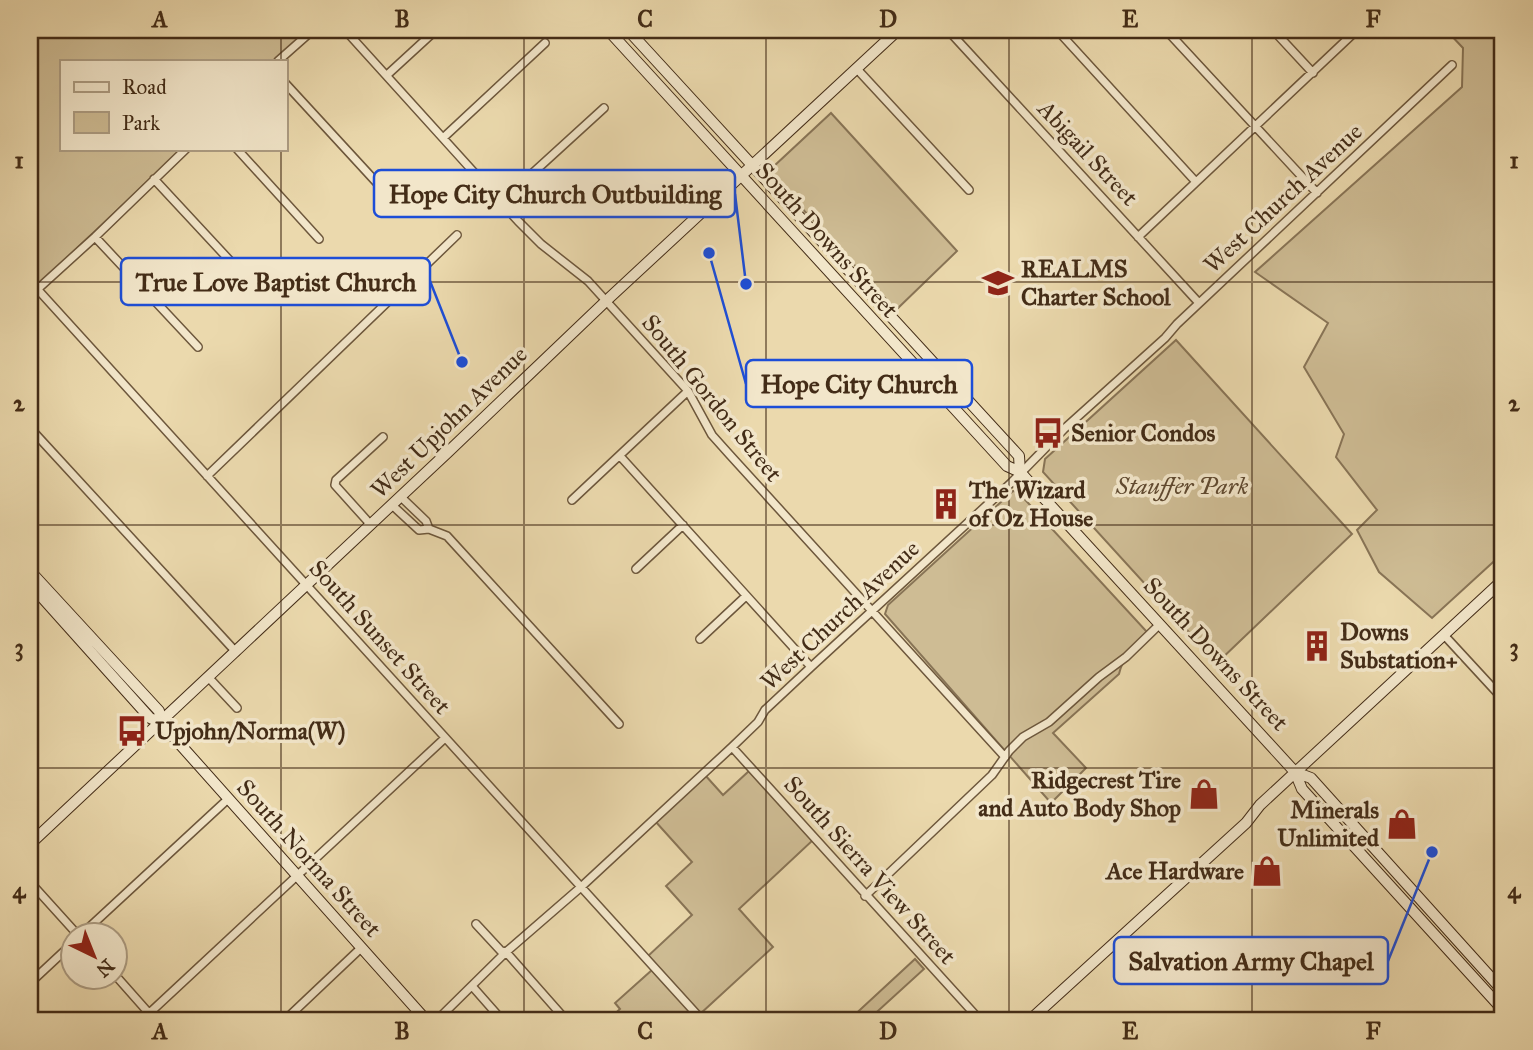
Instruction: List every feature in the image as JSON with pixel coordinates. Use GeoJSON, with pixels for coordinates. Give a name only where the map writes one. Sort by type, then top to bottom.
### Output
{"type":"FeatureCollection","features":[{"type":"Feature","properties":{"kind":"main road","name":"South Downs Street"},"geometry":{"type":"LineString","coordinates":[[608,30],[1007,466],[1020,472],[1296,772]]}},
{"type":"Feature","properties":{"kind":"main road","name":"West Upjohn Avenue"},"geometry":{"type":"LineString","coordinates":[[30,844],[898,30]]}},
{"type":"Feature","properties":{"kind":"main road","name":"South Downs Street"},"geometry":{"type":"LineString","coordinates":[[631,31],[1018,456],[1020,472]]}},
{"type":"Feature","properties":{"kind":"main road","name":"South Norma Street"},"geometry":{"type":"LineString","coordinates":[[30,571],[159,711],[160,723]]}},
{"type":"Feature","properties":{"kind":"main road"},"geometry":{"type":"LineString","coordinates":[[1030,1020],[1213,853],[1503,580]]}},
{"type":"Feature","properties":{"kind":"main road","name":"South Norma Street"},"geometry":{"type":"LineString","coordinates":[[30,584],[150,718],[160,723],[426,1020]]}},
{"type":"Feature","properties":{"kind":"main road"},"geometry":{"type":"LineString","coordinates":[[1296,772],[1311,778],[1503,991]]}},
{"type":"Feature","properties":{"kind":"main road"},"geometry":{"type":"LineString","coordinates":[[1296,772],[1302,789],[1503,1010]]}},
{"type":"Feature","properties":{"kind":"street"},"geometry":{"type":"LineString","coordinates":[[279,60],[313,30]]}},
{"type":"Feature","properties":{"kind":"street","name":"South Gordon Street"},"geometry":{"type":"LineString","coordinates":[[345,30],[501,202],[541,244],[588,281],[688,391],[712,435],[1005,757]]}},
{"type":"Feature","properties":{"kind":"street"},"geometry":{"type":"LineString","coordinates":[[387,75],[436,30]]}},
{"type":"Feature","properties":{"kind":"street","name":"Abigail Street"},"geometry":{"type":"LineString","coordinates":[[948,30],[1199,303]]}},
{"type":"Feature","properties":{"kind":"street"},"geometry":{"type":"LineString","coordinates":[[1057,30],[1196,182]]}},
{"type":"Feature","properties":{"kind":"street"},"geometry":{"type":"LineString","coordinates":[[1166,30],[1317,193]]}},
{"type":"Feature","properties":{"kind":"street"},"geometry":{"type":"LineString","coordinates":[[1273,30],[1313,73]]}},
{"type":"Feature","properties":{"kind":"street"},"geometry":{"type":"LineString","coordinates":[[1138,236],[1357,30]]}},
{"type":"Feature","properties":{"kind":"street"},"geometry":{"type":"LineString","coordinates":[[620,42],[631,31]]}},
{"type":"Feature","properties":{"kind":"street"},"geometry":{"type":"LineString","coordinates":[[443,138],[545,43]]}},
{"type":"Feature","properties":{"kind":"street","name":"West Church Avenue"},"geometry":{"type":"LineString","coordinates":[[437,1020],[506,952],[581,887],[732,747],[758,722],[765,710],[873,612],[1452,65]]}},
{"type":"Feature","properties":{"kind":"street"},"geometry":{"type":"LineString","coordinates":[[856,68],[969,190]]}},
{"type":"Feature","properties":{"kind":"street"},"geometry":{"type":"LineString","coordinates":[[287,85],[377,183]]}},
{"type":"Feature","properties":{"kind":"street"},"geometry":{"type":"LineString","coordinates":[[501,202],[604,108]]}},
{"type":"Feature","properties":{"kind":"street"},"geometry":{"type":"LineString","coordinates":[[30,296],[185,150]]}},
{"type":"Feature","properties":{"kind":"street"},"geometry":{"type":"LineString","coordinates":[[238,150],[320,239]]}},
{"type":"Feature","properties":{"kind":"street"},"geometry":{"type":"LineString","coordinates":[[154,179],[259,292]]}},
{"type":"Feature","properties":{"kind":"street"},"geometry":{"type":"LineString","coordinates":[[207,476],[457,234]]}},
{"type":"Feature","properties":{"kind":"street"},"geometry":{"type":"LineString","coordinates":[[95,237],[198,347]]}},
{"type":"Feature","properties":{"kind":"street","name":"South Sunset Street"},"geometry":{"type":"LineString","coordinates":[[30,281],[702,1020]]}},
{"type":"Feature","properties":{"kind":"street"},"geometry":{"type":"LineString","coordinates":[[572,500],[688,391]]}},
{"type":"Feature","properties":{"kind":"street"},"geometry":{"type":"LineString","coordinates":[[30,428],[236,652]]}},
{"type":"Feature","properties":{"kind":"street"},"geometry":{"type":"LineString","coordinates":[[372,524],[335,485],[337,480],[383,437]]}},
{"type":"Feature","properties":{"kind":"street"},"geometry":{"type":"LineString","coordinates":[[620,456],[811,667]]}},
{"type":"Feature","properties":{"kind":"street"},"geometry":{"type":"LineString","coordinates":[[401,496],[426,521],[429,529]]}},
{"type":"Feature","properties":{"kind":"street"},"geometry":{"type":"LineString","coordinates":[[393,505],[419,530],[429,529],[447,536],[620,724]]}},
{"type":"Feature","properties":{"kind":"street"},"geometry":{"type":"LineString","coordinates":[[636,569],[682,526]]}},
{"type":"Feature","properties":{"kind":"street"},"geometry":{"type":"LineString","coordinates":[[701,639],[746,596]]}},
{"type":"Feature","properties":{"kind":"street"},"geometry":{"type":"LineString","coordinates":[[865,896],[992,775],[1023,737],[1049,722],[1099,677],[1126,657],[1160,624]]}},
{"type":"Feature","properties":{"kind":"street"},"geometry":{"type":"LineString","coordinates":[[1444,635],[1503,699]]}},
{"type":"Feature","properties":{"kind":"street"},"geometry":{"type":"LineString","coordinates":[[209,678],[237,708]]}},
{"type":"Feature","properties":{"kind":"street"},"geometry":{"type":"LineString","coordinates":[[142,1020],[445,738]]}},
{"type":"Feature","properties":{"kind":"street","name":"South Sierra View Street"},"geometry":{"type":"LineString","coordinates":[[732,747],[980,1020]]}},
{"type":"Feature","properties":{"kind":"street"},"geometry":{"type":"LineString","coordinates":[[95,920],[228,799]]}},
{"type":"Feature","properties":{"kind":"street"},"geometry":{"type":"LineString","coordinates":[[30,882],[67,920]]}},
{"type":"Feature","properties":{"kind":"street"},"geometry":{"type":"LineString","coordinates":[[476,924],[501,951],[506,952],[566,1020]]}},
{"type":"Feature","properties":{"kind":"street"},"geometry":{"type":"LineString","coordinates":[[285,1020],[361,948]]}},
{"type":"Feature","properties":{"kind":"street"},"geometry":{"type":"LineString","coordinates":[[30,983],[60,955]]}},
{"type":"Feature","properties":{"kind":"street"},"geometry":{"type":"LineString","coordinates":[[471,986],[502,1020]]}},
{"type":"Feature","properties":{"kind":"street"},"geometry":{"type":"LineString","coordinates":[[128,990],[155,1020]]}},
{"type":"Feature","properties":{"kind":"green space"},"geometry":{"type":"Polygon","coordinates":[[[30,30],[308,30],[276,60],[60,60],[60,150],[181,150],[39,284],[30,274],[30,30]]]}},
{"type":"Feature","properties":{"kind":"green space"},"geometry":{"type":"Polygon","coordinates":[[[1446,30],[1503,30],[1503,553],[1432,618],[1379,572],[1357,530],[1377,510],[1336,457],[1344,434],[1304,367],[1328,323],[1255,272],[1462,87],[1463,48],[1446,30]]]}},
{"type":"Feature","properties":{"kind":"green space"},"geometry":{"type":"Polygon","coordinates":[[[831,113],[957,251],[896,310],[773,177],[773,167],[831,113]]]}},
{"type":"Feature","properties":{"kind":"green space","name":"Stauffer Park"},"geometry":{"type":"Polygon","coordinates":[[[1176,340],[1352,534],[1217,663],[1043,472],[1045,459],[1176,340]]]}},
{"type":"Feature","properties":{"kind":"green space"},"geometry":{"type":"Polygon","coordinates":[[[1013,491],[1018,492],[1147,632],[1126,656],[1119,674],[1053,733],[1086,768],[1051,803],[885,614],[888,605],[1013,491]]]}},
{"type":"Feature","properties":{"kind":"green space"},"geometry":{"type":"Polygon","coordinates":[[[749,771],[813,840],[739,909],[773,947],[700,1014],[648,956],[692,915],[666,886],[692,862],[655,821],[705,775],[723,795],[749,771]]]}},
{"type":"Feature","properties":{"kind":"green space"},"geometry":{"type":"Polygon","coordinates":[[[915,959],[924,969],[868,1020],[849,1020],[915,959]]]}},
{"type":"Feature","properties":{"kind":"green space"},"geometry":{"type":"Polygon","coordinates":[[[652,970],[698,1020],[608,1020],[620,1009],[615,1003],[652,970]]]}},
{"type":"Feature","properties":{"kind":"place","name":"Hope City Church"},"geometry":{"type":"Point","coordinates":[709,253]}},
{"type":"Feature","properties":{"kind":"place","name":"REALMS Charter School"},"geometry":{"type":"Point","coordinates":[998,283]}},
{"type":"Feature","properties":{"kind":"place","name":"Hope City Church Outbuilding"},"geometry":{"type":"Point","coordinates":[746,284]}},
{"type":"Feature","properties":{"kind":"place","name":"True Love Baptist Church"},"geometry":{"type":"Point","coordinates":[462,362]}},
{"type":"Feature","properties":{"kind":"place","name":"Senior Condos"},"geometry":{"type":"Point","coordinates":[1048,433]}},
{"type":"Feature","properties":{"kind":"place","name":"The Wizard of Oz House"},"geometry":{"type":"Point","coordinates":[946,504]}},
{"type":"Feature","properties":{"kind":"place","name":"Downs Substation+"},"geometry":{"type":"Point","coordinates":[1317,646]}},
{"type":"Feature","properties":{"kind":"place","name":"Upjohn/Norma(W)"},"geometry":{"type":"Point","coordinates":[132,731]}},
{"type":"Feature","properties":{"kind":"place","name":"Ridgecrest Tire and Auto Body Shop"},"geometry":{"type":"Point","coordinates":[1204,794]}},
{"type":"Feature","properties":{"kind":"place","name":"Minerals Unlimited"},"geometry":{"type":"Point","coordinates":[1402,824]}},
{"type":"Feature","properties":{"kind":"place","name":"Salvation Army Chapel"},"geometry":{"type":"Point","coordinates":[1432,852]}},
{"type":"Feature","properties":{"kind":"place","name":"Ace Hardware"},"geometry":{"type":"Point","coordinates":[1267,871]}}]}
